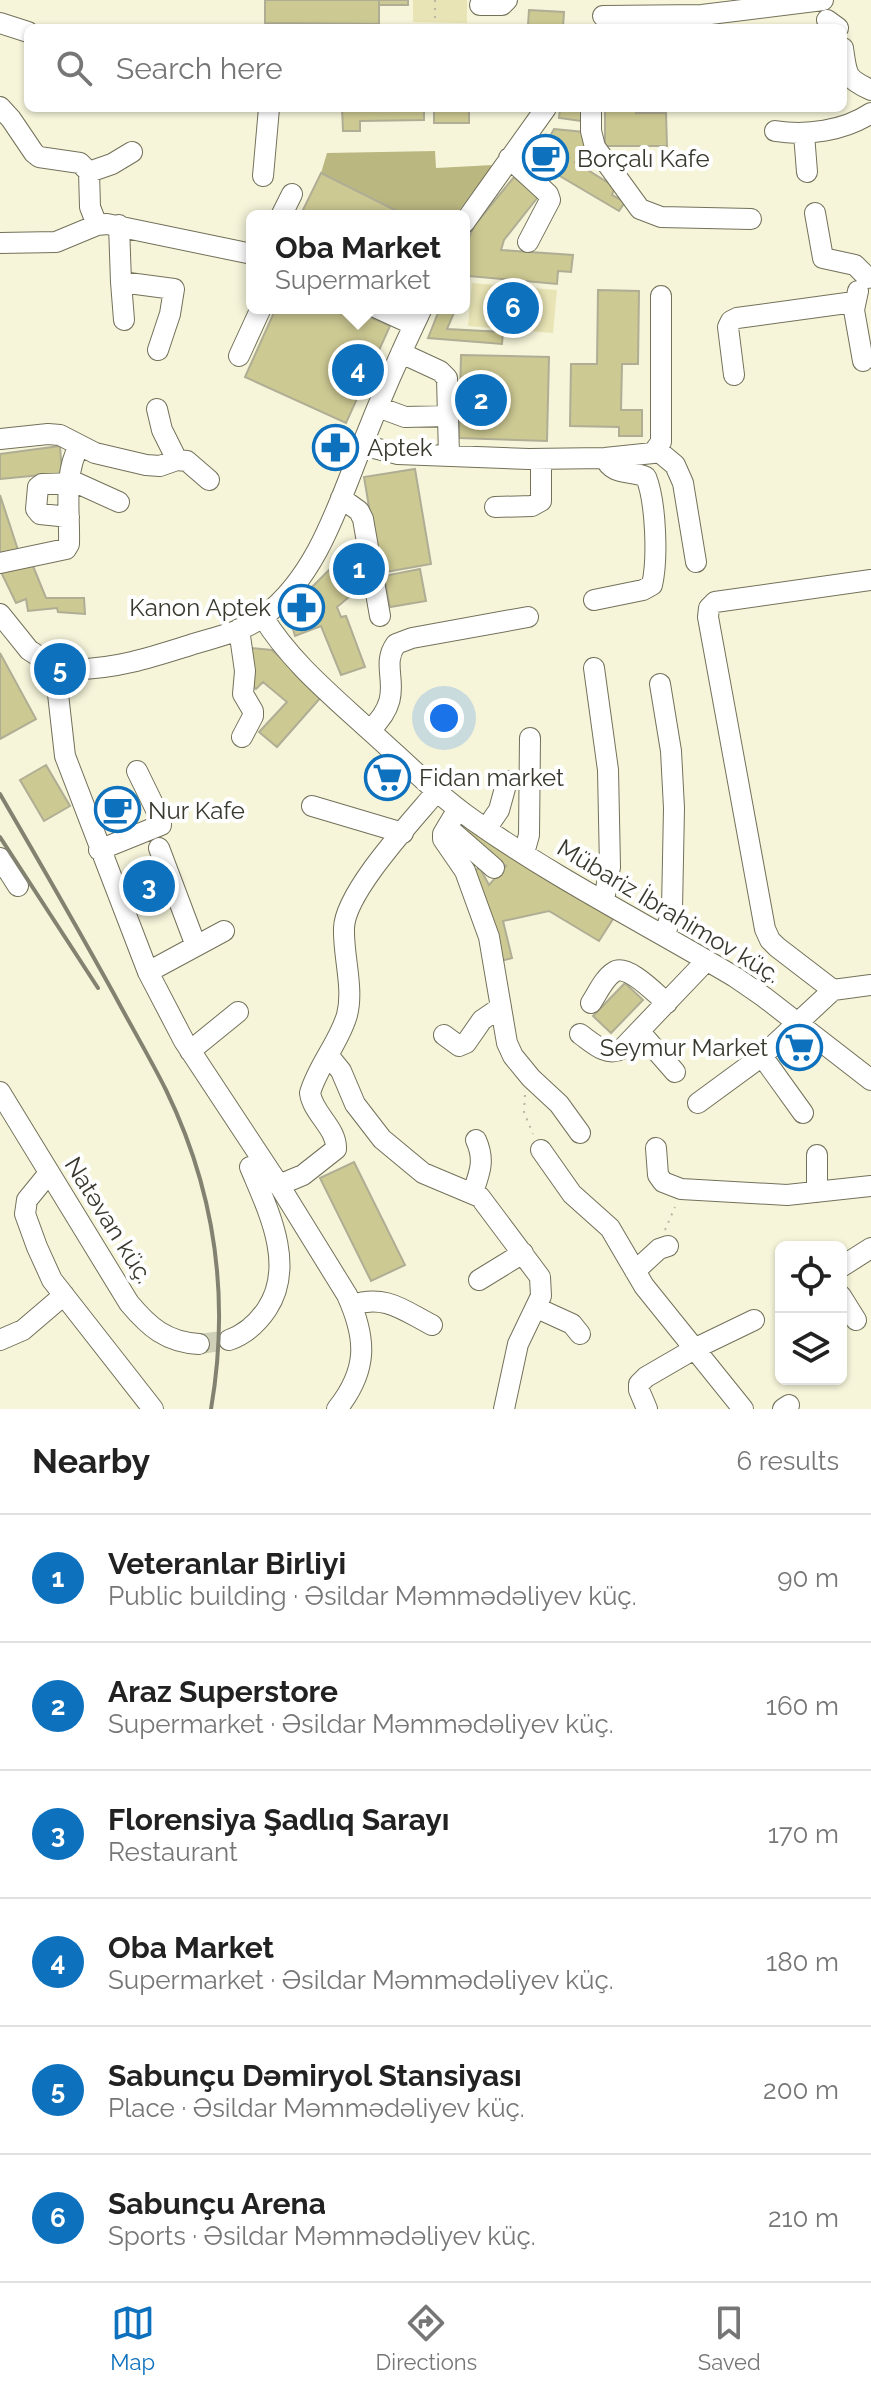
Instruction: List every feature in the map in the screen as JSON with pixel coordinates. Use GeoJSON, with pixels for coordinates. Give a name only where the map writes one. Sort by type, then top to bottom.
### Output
{"type":"FeatureCollection","features":[{"type":"Feature","properties":{"kind":"street"},"geometry":{"type":"LineString","coordinates":[[480,5],[502,5],[507,0]]}},
{"type":"Feature","properties":{"kind":"street"},"geometry":{"type":"LineString","coordinates":[[602,15],[829,16]]}},
{"type":"Feature","properties":{"kind":"street"},"geometry":{"type":"LineString","coordinates":[[0,23],[24,31]]}},
{"type":"Feature","properties":{"kind":"street"},"geometry":{"type":"LineString","coordinates":[[847,76],[871,90]]}},
{"type":"Feature","properties":{"kind":"street"},"geometry":{"type":"LineString","coordinates":[[0,107],[39,157],[80,163],[89,172],[90,207],[97,225]]}},
{"type":"Feature","properties":{"kind":"street"},"geometry":{"type":"LineString","coordinates":[[263,176],[269,112]]}},
{"type":"Feature","properties":{"kind":"street"},"geometry":{"type":"LineString","coordinates":[[470,214],[543,112]]}},
{"type":"Feature","properties":{"kind":"street"},"geometry":{"type":"LineString","coordinates":[[591,112],[595,147],[640,209],[661,217],[751,219]]}},
{"type":"Feature","properties":{"kind":"street"},"geometry":{"type":"LineString","coordinates":[[775,131],[815,133],[871,113]]}},
{"type":"Feature","properties":{"kind":"street"},"geometry":{"type":"LineString","coordinates":[[804,134],[807,172]]}},
{"type":"Feature","properties":{"kind":"street"},"geometry":{"type":"LineString","coordinates":[[89,172],[112,164],[132,152]]}},
{"type":"Feature","properties":{"kind":"street"},"geometry":{"type":"LineString","coordinates":[[509,158],[548,194],[550,200],[528,242]]}},
{"type":"Feature","properties":{"kind":"street"},"geometry":{"type":"LineString","coordinates":[[284,210],[292,194]]}},
{"type":"Feature","properties":{"kind":"street"},"geometry":{"type":"LineString","coordinates":[[815,213],[823,258],[855,265],[869,277],[854,302],[863,361]]}},
{"type":"Feature","properties":{"kind":"street"},"geometry":{"type":"LineString","coordinates":[[0,243],[56,242],[97,225],[119,225],[246,253]]}},
{"type":"Feature","properties":{"kind":"street"},"geometry":{"type":"LineString","coordinates":[[119,225],[124,320]]}},
{"type":"Feature","properties":{"kind":"street"},"geometry":{"type":"LineString","coordinates":[[121,282],[174,289],[170,314],[158,350]]}},
{"type":"Feature","properties":{"kind":"street"},"geometry":{"type":"LineString","coordinates":[[362,445],[398,454],[449,456],[541,459],[645,456],[657,450],[661,442],[661,296]]}},
{"type":"Feature","properties":{"kind":"street"},"geometry":{"type":"LineString","coordinates":[[734,375],[728,327],[731,321],[753,315],[854,302]]}},
{"type":"Feature","properties":{"kind":"street"},"geometry":{"type":"LineString","coordinates":[[239,356],[258,314]]}},
{"type":"Feature","properties":{"kind":"street"},"geometry":{"type":"LineString","coordinates":[[77,669],[130,663],[239,629],[263,617],[292,588],[328,530],[418,316]]}},
{"type":"Feature","properties":{"kind":"street"},"geometry":{"type":"LineString","coordinates":[[401,353],[445,374],[447,378],[449,456]]}},
{"type":"Feature","properties":{"kind":"street"},"geometry":{"type":"LineString","coordinates":[[378,407],[405,417],[448,416]]}},
{"type":"Feature","properties":{"kind":"street"},"geometry":{"type":"LineString","coordinates":[[157,409],[162,430],[177,460]]}},
{"type":"Feature","properties":{"kind":"street"},"geometry":{"type":"LineString","coordinates":[[0,439],[60,435],[95,453],[146,465],[187,461],[209,480]]}},
{"type":"Feature","properties":{"kind":"street"},"geometry":{"type":"LineString","coordinates":[[0,563],[66,549],[69,544],[69,483],[73,457],[79,446]]}},
{"type":"Feature","properties":{"kind":"street"},"geometry":{"type":"LineString","coordinates":[[657,450],[675,465],[683,483],[696,562]]}},
{"type":"Feature","properties":{"kind":"street"},"geometry":{"type":"LineString","coordinates":[[594,600],[643,590],[652,585],[655,571],[651,493],[646,477],[615,470],[605,458]]}},
{"type":"Feature","properties":{"kind":"street"},"geometry":{"type":"LineString","coordinates":[[495,507],[532,506],[541,501],[541,459]]}},
{"type":"Feature","properties":{"kind":"street"},"geometry":{"type":"LineString","coordinates":[[69,517],[40,514],[36,509],[38,487],[42,484],[69,483],[89,487],[119,502]]}},
{"type":"Feature","properties":{"kind":"street"},"geometry":{"type":"LineString","coordinates":[[341,498],[359,511],[363,519],[380,616]]}},
{"type":"Feature","properties":{"kind":"street"},"geometry":{"type":"LineString","coordinates":[[833,990],[777,947],[765,929],[708,617],[709,608],[715,602],[871,580]]}},
{"type":"Feature","properties":{"kind":"street"},"geometry":{"type":"LineString","coordinates":[[0,614],[29,650],[46,661]]}},
{"type":"Feature","properties":{"kind":"street","name":"Mübariz İbrahimov küç."},"geometry":{"type":"LineString","coordinates":[[263,617],[293,657],[458,809],[524,853],[707,960],[764,997],[871,1080]]}},
{"type":"Feature","properties":{"kind":"street"},"geometry":{"type":"LineString","coordinates":[[370,730],[381,719],[391,701],[390,658],[396,644],[412,638],[528,617]]}},
{"type":"Feature","properties":{"kind":"street"},"geometry":{"type":"LineString","coordinates":[[239,629],[245,671],[243,694],[253,711],[242,737]]}},
{"type":"Feature","properties":{"kind":"street"},"geometry":{"type":"LineString","coordinates":[[65,653],[73,659],[77,669],[70,682],[57,685],[46,678],[43,669],[52,655],[65,653]]}},
{"type":"Feature","properties":{"kind":"street"},"geometry":{"type":"LineString","coordinates":[[594,668],[608,770],[610,867],[604,900]]}},
{"type":"Feature","properties":{"kind":"street"},"geometry":{"type":"LineString","coordinates":[[660,684],[671,751],[674,808],[672,909],[665,936]]}},
{"type":"Feature","properties":{"kind":"street"},"geometry":{"type":"LineString","coordinates":[[57,685],[65,756],[148,972],[190,1051],[279,1185],[352,1305],[361,1331],[361,1365],[353,1387],[337,1409]]}},
{"type":"Feature","properties":{"kind":"street"},"geometry":{"type":"LineString","coordinates":[[524,853],[529,835],[530,738]]}},
{"type":"Feature","properties":{"kind":"street"},"geometry":{"type":"LineString","coordinates":[[99,850],[161,825],[137,771]]}},
{"type":"Feature","properties":{"kind":"street"},"geometry":{"type":"LineString","coordinates":[[486,829],[499,810],[507,781]]}},
{"type":"Feature","properties":{"kind":"street"},"geometry":{"type":"LineString","coordinates":[[279,1185],[303,1175],[336,1149],[334,1136],[315,1110],[310,1093],[348,1008],[344,929],[349,904],[437,791]]}},
{"type":"Feature","properties":{"kind":"street"},"geometry":{"type":"LineString","coordinates":[[312,806],[403,833]]}},
{"type":"Feature","properties":{"kind":"street"},"geometry":{"type":"LineString","coordinates":[[458,809],[443,839],[465,871],[489,937],[507,1043],[520,1067],[559,1104],[580,1133]]}},
{"type":"Feature","properties":{"kind":"street"},"geometry":{"type":"LineString","coordinates":[[447,827],[494,868]]}},
{"type":"Feature","properties":{"kind":"street"},"geometry":{"type":"LineString","coordinates":[[159,848],[196,946]]}},
{"type":"Feature","properties":{"kind":"street"},"geometry":{"type":"LineString","coordinates":[[0,858],[18,886]]}},
{"type":"Feature","properties":{"kind":"street"},"geometry":{"type":"LineString","coordinates":[[148,972],[224,931]]}},
{"type":"Feature","properties":{"kind":"street"},"geometry":{"type":"LineString","coordinates":[[580,1034],[606,1051],[614,1053],[622,1049],[707,960]]}},
{"type":"Feature","properties":{"kind":"street"},"geometry":{"type":"LineString","coordinates":[[591,1003],[612,973],[619,969],[628,971],[667,1003]]}},
{"type":"Feature","properties":{"kind":"street"},"geometry":{"type":"LineString","coordinates":[[698,1103],[762,1056],[833,990],[871,985]]}},
{"type":"Feature","properties":{"kind":"street"},"geometry":{"type":"LineString","coordinates":[[444,1035],[459,1046],[466,1043],[482,1020],[501,1007]]}},
{"type":"Feature","properties":{"kind":"street"},"geometry":{"type":"LineString","coordinates":[[190,1051],[238,1012]]}},
{"type":"Feature","properties":{"kind":"street"},"geometry":{"type":"LineString","coordinates":[[640,1032],[675,1072]]}},
{"type":"Feature","properties":{"kind":"street"},"geometry":{"type":"LineString","coordinates":[[328,1055],[341,1071],[355,1104],[382,1139],[423,1173],[473,1192],[489,1206],[540,1277],[541,1296],[518,1344],[504,1409]]}},
{"type":"Feature","properties":{"kind":"street"},"geometry":{"type":"LineString","coordinates":[[762,1056],[803,1113]]}},
{"type":"Feature","properties":{"kind":"street","name":"Natəvan küç."},"geometry":{"type":"LineString","coordinates":[[0,1092],[129,1303],[156,1332],[172,1340],[199,1344]]}},
{"type":"Feature","properties":{"kind":"street"},"geometry":{"type":"LineString","coordinates":[[225,1104],[272,1223],[278,1251],[277,1285],[273,1300],[257,1323],[229,1340]]}},
{"type":"Feature","properties":{"kind":"street"},"geometry":{"type":"LineString","coordinates":[[473,1192],[483,1155],[476,1140]]}},
{"type":"Feature","properties":{"kind":"street"},"geometry":{"type":"LineString","coordinates":[[656,1148],[658,1175],[663,1182],[681,1189],[787,1195],[871,1186]]}},
{"type":"Feature","properties":{"kind":"street"},"geometry":{"type":"LineString","coordinates":[[541,1150],[572,1194],[610,1228],[635,1271],[743,1409]]}},
{"type":"Feature","properties":{"kind":"street"},"geometry":{"type":"LineString","coordinates":[[817,1155],[817,1192]]}},
{"type":"Feature","properties":{"kind":"street"},"geometry":{"type":"LineString","coordinates":[[49,1173],[27,1200],[25,1214],[52,1280],[153,1409]]}},
{"type":"Feature","properties":{"kind":"street"},"geometry":{"type":"LineString","coordinates":[[255,1178],[266,1177],[279,1185]]}},
{"type":"Feature","properties":{"kind":"street"},"geometry":{"type":"LineString","coordinates":[[635,1271],[666,1246]]}},
{"type":"Feature","properties":{"kind":"street"},"geometry":{"type":"LineString","coordinates":[[847,1263],[871,1248]]}},
{"type":"Feature","properties":{"kind":"street"},"geometry":{"type":"LineString","coordinates":[[479,1280],[523,1253]]}},
{"type":"Feature","properties":{"kind":"street"},"geometry":{"type":"LineString","coordinates":[[0,1340],[23,1330],[64,1295]]}},
{"type":"Feature","properties":{"kind":"street"},"geometry":{"type":"LineString","coordinates":[[352,1305],[366,1300],[385,1301],[432,1325]]}},
{"type":"Feature","properties":{"kind":"street"},"geometry":{"type":"LineString","coordinates":[[847,1306],[856,1320]]}},
{"type":"Feature","properties":{"kind":"street"},"geometry":{"type":"LineString","coordinates":[[537,1308],[572,1324],[580,1334]]}},
{"type":"Feature","properties":{"kind":"street"},"geometry":{"type":"LineString","coordinates":[[647,1409],[639,1384],[696,1348],[754,1320]]}},
{"type":"Feature","properties":{"kind":"path"},"geometry":{"type":"LineString","coordinates":[[435,0],[435,23]]}},
{"type":"Feature","properties":{"kind":"path"},"geometry":{"type":"LineString","coordinates":[[520,1067],[524,1112],[541,1150]]}},
{"type":"Feature","properties":{"kind":"path"},"geometry":{"type":"LineString","coordinates":[[666,1246],[662,1238],[681,1189]]}},
{"type":"Feature","properties":{"kind":"shaded area"},"geometry":{"type":"Polygon","coordinates":[[[413,0],[467,0],[467,23],[413,22],[413,0]]]}},
{"type":"Feature","properties":{"kind":"shaded area"},"geometry":{"type":"Polygon","coordinates":[[[435,151],[436,168],[493,165],[459,210],[395,210],[321,173],[327,153],[435,151]]]}},
{"type":"Feature","properties":{"kind":"shaded area"},"geometry":{"type":"Polygon","coordinates":[[[472,283],[557,290],[553,333],[468,326],[472,283]]]}},
{"type":"Feature","properties":{"kind":"building"},"geometry":{"type":"Polygon","coordinates":[[[265,0],[379,0],[379,24],[265,23],[265,0]]]}},
{"type":"Feature","properties":{"kind":"building"},"geometry":{"type":"Polygon","coordinates":[[[379,0],[408,0],[408,5],[379,5],[379,0]]]}},
{"type":"Feature","properties":{"kind":"building"},"geometry":{"type":"Polygon","coordinates":[[[529,10],[564,12],[563,24],[528,24],[529,10]]]}},
{"type":"Feature","properties":{"kind":"building"},"geometry":{"type":"Polygon","coordinates":[[[342,112],[424,112],[424,120],[360,121],[360,131],[343,131],[342,112]]]}},
{"type":"Feature","properties":{"kind":"building"},"geometry":{"type":"Polygon","coordinates":[[[434,112],[469,112],[469,123],[434,123],[434,112]]]}},
{"type":"Feature","properties":{"kind":"building"},"geometry":{"type":"Polygon","coordinates":[[[560,112],[583,112],[582,121],[559,118],[560,112]]]}},
{"type":"Feature","properties":{"kind":"building"},"geometry":{"type":"Polygon","coordinates":[[[605,112],[666,113],[667,146],[605,146],[605,112]]]}},
{"type":"Feature","properties":{"kind":"building"},"geometry":{"type":"Polygon","coordinates":[[[554,129],[584,132],[589,155],[575,162],[615,187],[612,195],[625,202],[619,211],[536,162],[554,129]]]}},
{"type":"Feature","properties":{"kind":"building"},"geometry":{"type":"Polygon","coordinates":[[[321,173],[395,210],[303,210],[321,173]]]}},
{"type":"Feature","properties":{"kind":"building"},"geometry":{"type":"Polygon","coordinates":[[[514,177],[538,197],[504,240],[501,250],[573,255],[571,272],[558,271],[557,284],[470,276],[470,236],[474,226],[514,177]]]}},
{"type":"Feature","properties":{"kind":"building"},"geometry":{"type":"Polygon","coordinates":[[[598,290],[639,291],[638,364],[622,364],[621,410],[642,410],[642,436],[619,436],[619,427],[570,426],[571,364],[597,364],[598,290]]]}},
{"type":"Feature","properties":{"kind":"building"},"geometry":{"type":"Polygon","coordinates":[[[273,314],[363,314],[390,326],[346,423],[245,377],[273,314]]]}},
{"type":"Feature","properties":{"kind":"building"},"geometry":{"type":"Polygon","coordinates":[[[438,314],[453,314],[447,329],[503,332],[502,344],[428,338],[438,314]]]}},
{"type":"Feature","properties":{"kind":"building"},"geometry":{"type":"Polygon","coordinates":[[[461,355],[549,357],[547,441],[459,438],[461,355]]]}},
{"type":"Feature","properties":{"kind":"building"},"geometry":{"type":"Polygon","coordinates":[[[60,446],[62,473],[0,479],[0,454],[60,446]]]}},
{"type":"Feature","properties":{"kind":"building"},"geometry":{"type":"Polygon","coordinates":[[[415,469],[431,564],[380,573],[364,477],[415,469]]]}},
{"type":"Feature","properties":{"kind":"building"},"geometry":{"type":"Polygon","coordinates":[[[0,495],[19,553],[0,557],[0,495]]]}},
{"type":"Feature","properties":{"kind":"building"},"geometry":{"type":"Polygon","coordinates":[[[365,560],[368,573],[358,581],[362,586],[337,607],[341,617],[346,616],[365,667],[341,675],[321,626],[295,636],[288,611],[338,561],[346,569],[341,574],[344,578],[365,560]]]}},
{"type":"Feature","properties":{"kind":"building"},"geometry":{"type":"Polygon","coordinates":[[[31,561],[46,598],[84,598],[85,614],[58,612],[57,608],[28,611],[26,599],[16,603],[0,570],[31,561]]]}},
{"type":"Feature","properties":{"kind":"building"},"geometry":{"type":"Polygon","coordinates":[[[420,569],[426,601],[390,607],[384,576],[420,569]]]}},
{"type":"Feature","properties":{"kind":"building"},"geometry":{"type":"Polygon","coordinates":[[[251,648],[272,650],[322,696],[277,747],[259,732],[287,702],[263,682],[256,689],[247,682],[251,648]]]}},
{"type":"Feature","properties":{"kind":"building"},"geometry":{"type":"Polygon","coordinates":[[[0,653],[36,719],[0,739],[0,653]]]}},
{"type":"Feature","properties":{"kind":"building"},"geometry":{"type":"Polygon","coordinates":[[[46,765],[70,806],[44,821],[20,780],[46,765]]]}},
{"type":"Feature","properties":{"kind":"building"},"geometry":{"type":"Polygon","coordinates":[[[464,821],[613,919],[599,941],[549,911],[503,921],[512,958],[501,961],[472,871],[480,868],[489,885],[506,866],[457,832],[464,821]]]}},
{"type":"Feature","properties":{"kind":"building"},"geometry":{"type":"Polygon","coordinates":[[[625,983],[643,1000],[611,1033],[593,1016],[625,983]]]}},
{"type":"Feature","properties":{"kind":"building"},"geometry":{"type":"Polygon","coordinates":[[[354,1162],[405,1265],[371,1281],[320,1178],[354,1162]]]}},
{"type":"Feature","properties":{"kind":"tunnel"},"geometry":{"type":"LineString","coordinates":[[199,1344],[229,1340]]}},
{"type":"Feature","properties":{"kind":"railway"},"geometry":{"type":"LineString","coordinates":[[0,794],[160,1078],[183,1128],[207,1206],[218,1286],[217,1368],[211,1409]]}},
{"type":"Feature","properties":{"kind":"railway"},"geometry":{"type":"LineString","coordinates":[[0,837],[98,988]]}},
{"type":"Feature","properties":{"kind":"place","name":"Borçalı Kafe"},"geometry":{"type":"Point","coordinates":[546,158]}},
{"type":"Feature","properties":{"kind":"place","name":"Sabunçu Arena"},"geometry":{"type":"Point","coordinates":[513,308]}},
{"type":"Feature","properties":{"kind":"place","name":"Oba Market"},"geometry":{"type":"Point","coordinates":[358,370]}},
{"type":"Feature","properties":{"kind":"place","name":"Araz Superstore"},"geometry":{"type":"Point","coordinates":[481,400]}},
{"type":"Feature","properties":{"kind":"place","name":"Aptek"},"geometry":{"type":"Point","coordinates":[336,447]}},
{"type":"Feature","properties":{"kind":"place","name":"Veteranlar Birliyi"},"geometry":{"type":"Point","coordinates":[359,569]}},
{"type":"Feature","properties":{"kind":"place","name":"Kanon Aptek"},"geometry":{"type":"Point","coordinates":[302,607]}},
{"type":"Feature","properties":{"kind":"place","name":"Sabunçu Dəmiryol Stansiyası"},"geometry":{"type":"Point","coordinates":[60,669]}},
{"type":"Feature","properties":{"kind":"place","name":"Fidan market"},"geometry":{"type":"Point","coordinates":[388,777]}},
{"type":"Feature","properties":{"kind":"place","name":"Nur Kafe"},"geometry":{"type":"Point","coordinates":[117,810]}},
{"type":"Feature","properties":{"kind":"place","name":"Florensiya Şadlıq Sarayı"},"geometry":{"type":"Point","coordinates":[149,886]}},
{"type":"Feature","properties":{"kind":"place","name":"Seymur Market"},"geometry":{"type":"Point","coordinates":[799,1047]}}]}
